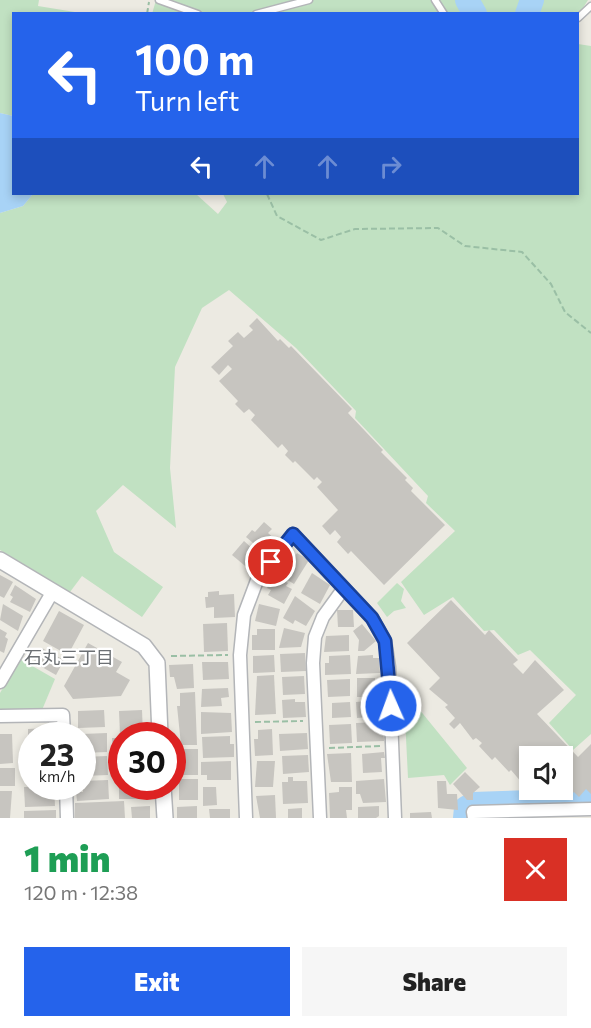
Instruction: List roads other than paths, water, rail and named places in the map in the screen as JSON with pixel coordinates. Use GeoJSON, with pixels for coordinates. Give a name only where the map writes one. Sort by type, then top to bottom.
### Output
{"type":"FeatureCollection","features":[{"type":"Feature","properties":{"kind":"street"},"geometry":{"type":"LineString","coordinates":[[246,818],[240,655],[244,615],[260,575],[293,534],[372,618],[385,641],[393,745],[395,818]]}},
{"type":"Feature","properties":{"kind":"street"},"geometry":{"type":"LineString","coordinates":[[0,560],[144,646],[157,663],[159,722]]}},
{"type":"Feature","properties":{"kind":"street"},"geometry":{"type":"LineString","coordinates":[[320,818],[315,721],[315,638],[323,617],[344,588]]}},
{"type":"Feature","properties":{"kind":"street"},"geometry":{"type":"LineString","coordinates":[[0,682],[53,591]]}},
{"type":"Feature","properties":{"kind":"street"},"geometry":{"type":"LineString","coordinates":[[0,716],[63,715],[63,722]]}},
{"type":"Feature","properties":{"kind":"street"},"geometry":{"type":"LineString","coordinates":[[66,800],[67,818]]}},
{"type":"Feature","properties":{"kind":"street"},"geometry":{"type":"LineString","coordinates":[[164,800],[165,818]]}},
{"type":"Feature","properties":{"kind":"street"},"geometry":{"type":"LineString","coordinates":[[474,818],[474,812],[560,814],[591,809]]}},
{"type":"Feature","properties":{"kind":"lane"},"geometry":{"type":"LineString","coordinates":[[159,0],[192,12]]}},
{"type":"Feature","properties":{"kind":"lane"},"geometry":{"type":"LineString","coordinates":[[264,12],[309,0]]}},
{"type":"Feature","properties":{"kind":"lane"},"geometry":{"type":"LineString","coordinates":[[579,17],[591,6]]}},
{"type":"Feature","properties":{"kind":"water"},"geometry":{"type":"Polygon","coordinates":[[[0,113],[12,116],[12,195],[32,195],[23,206],[0,213],[0,113]]]}},
{"type":"Feature","properties":{"kind":"waterway"},"geometry":{"type":"LineString","coordinates":[[467,0],[474,12]]}},
{"type":"Feature","properties":{"kind":"waterway"},"geometry":{"type":"LineString","coordinates":[[528,12],[532,0]]}},
{"type":"Feature","properties":{"kind":"waterway"},"geometry":{"type":"LineString","coordinates":[[465,818],[466,808],[473,804],[591,800]]}},
{"type":"Feature","properties":{"kind":"district","name":"石丸三丁目"},"geometry":{"type":"Point","coordinates":[69,657]}}]}
